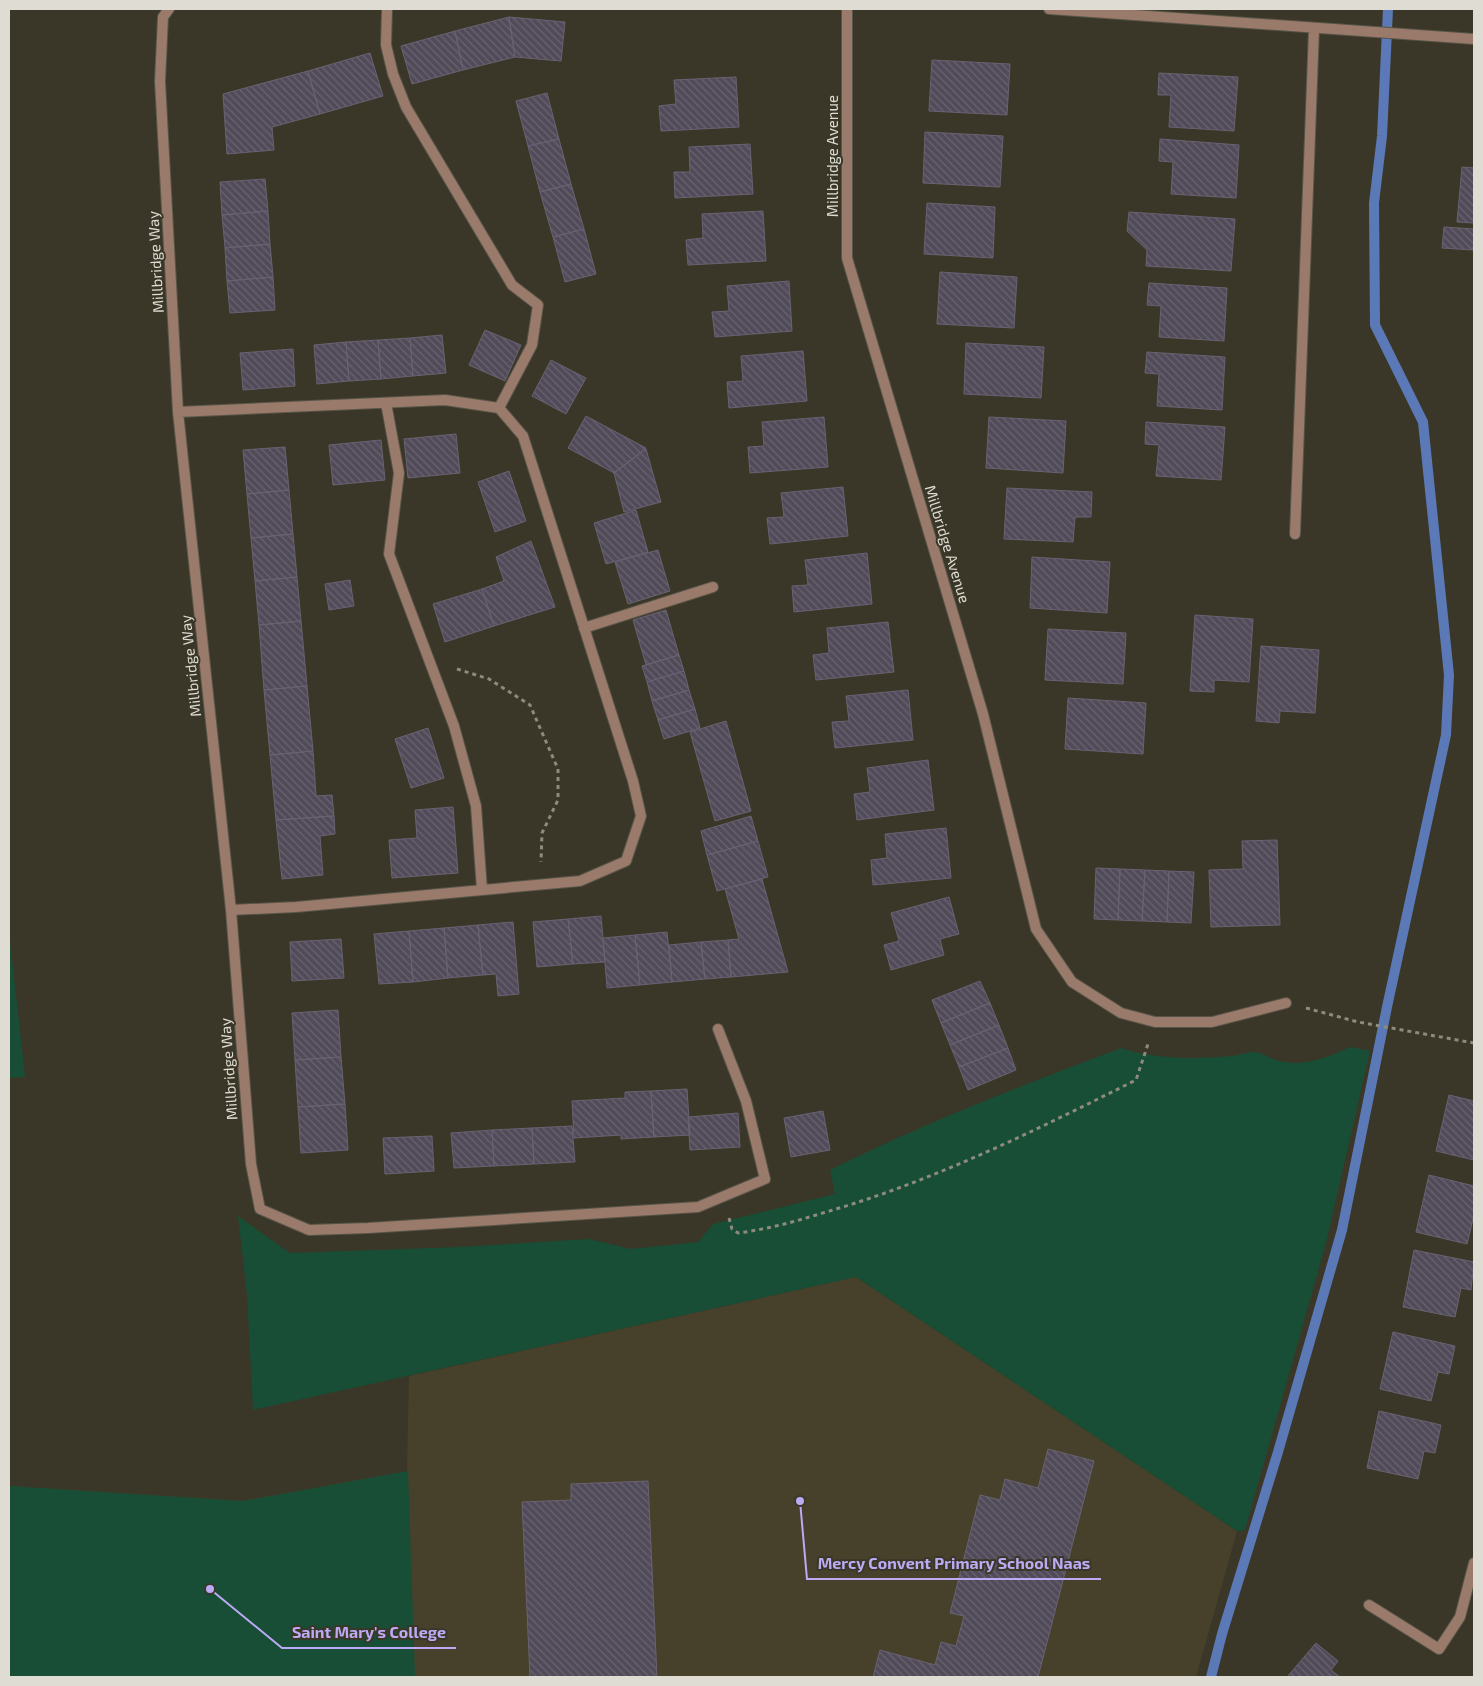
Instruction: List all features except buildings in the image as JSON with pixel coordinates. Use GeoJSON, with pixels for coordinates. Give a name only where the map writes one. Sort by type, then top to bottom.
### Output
{"type":"FeatureCollection","features":[{"type":"Feature","properties":{"kind":"street","name":"Millbridge Way"},"geometry":{"type":"LineString","coordinates":[[169,9],[163,17],[160,81],[178,412],[231,910],[251,1164],[260,1209],[309,1230],[698,1207],[724,1196]]}},
{"type":"Feature","properties":{"kind":"street"},"geometry":{"type":"LineString","coordinates":[[388,9],[386,45],[393,74],[406,107],[512,285],[538,305],[532,345],[499,408]]}},
{"type":"Feature","properties":{"kind":"street","name":"Millbridge Avenue"},"geometry":{"type":"LineString","coordinates":[[847,9],[847,258],[984,714],[1036,929],[1072,982],[1121,1013],[1155,1022],[1212,1022],[1286,1003]]}},
{"type":"Feature","properties":{"kind":"street"},"geometry":{"type":"LineString","coordinates":[[1049,9],[1474,39]]}},
{"type":"Feature","properties":{"kind":"street"},"geometry":{"type":"LineString","coordinates":[[1295,534],[1314,29]]}},
{"type":"Feature","properties":{"kind":"street"},"geometry":{"type":"LineString","coordinates":[[178,412],[445,400],[499,408],[523,436],[633,781],[641,816],[626,861],[580,881],[231,910]]}},
{"type":"Feature","properties":{"kind":"street"},"geometry":{"type":"LineString","coordinates":[[386,403],[399,473],[389,554],[454,726],[476,806],[482,890]]}},
{"type":"Feature","properties":{"kind":"street"},"geometry":{"type":"LineString","coordinates":[[584,628],[713,587]]}},
{"type":"Feature","properties":{"kind":"street"},"geometry":{"type":"LineString","coordinates":[[718,1028],[746,1101],[765,1179],[724,1196]]}},
{"type":"Feature","properties":{"kind":"street"},"geometry":{"type":"LineString","coordinates":[[1369,1605],[1439,1649],[1460,1617],[1474,1563]]}},
{"type":"Feature","properties":{"kind":"path"},"geometry":{"type":"LineString","coordinates":[[430,661],[489,679],[530,705],[558,769],[558,800],[542,833],[542,884]]}},
{"type":"Feature","properties":{"kind":"path"},"geometry":{"type":"LineString","coordinates":[[1286,1003],[1358,1022],[1474,1042]]}},
{"type":"Feature","properties":{"kind":"path"},"geometry":{"type":"LineString","coordinates":[[724,1196],[732,1229],[738,1233],[768,1229],[849,1206],[917,1182],[1054,1121],[1136,1080],[1155,1022]]}},
{"type":"Feature","properties":{"kind":"shaded area"},"geometry":{"type":"Polygon","coordinates":[[[856,1277],[1237,1531],[1196,1677],[9,1677],[9,1486],[243,1501],[407,1471],[409,1376],[856,1277]]]}},
{"type":"Feature","properties":{"kind":"green space"},"geometry":{"type":"Polygon","coordinates":[[[9,932],[25,1077],[9,1078],[9,932]]]}},
{"type":"Feature","properties":{"kind":"green space"},"geometry":{"type":"Polygon","coordinates":[[[1350,1047],[1370,1051],[1326,1243],[1245,1530],[1237,1531],[856,1277],[253,1410],[247,1295],[238,1216],[290,1253],[460,1247],[589,1239],[631,1249],[698,1242],[713,1224],[835,1194],[830,1170],[938,1120],[1121,1048],[1148,1055],[1176,1058],[1232,1056],[1254,1052],[1276,1060],[1295,1063],[1314,1061],[1350,1047]]]}},
{"type":"Feature","properties":{"kind":"green space"},"geometry":{"type":"Polygon","coordinates":[[[408,1471],[415,1677],[9,1677],[9,1486],[243,1501],[408,1471]]]}},
{"type":"Feature","properties":{"kind":"waterway"},"geometry":{"type":"LineString","coordinates":[[1211,1677],[1222,1634],[1278,1452],[1342,1230],[1387,1007],[1446,735],[1449,675],[1423,422],[1375,325],[1374,203],[1382,136],[1388,9]]}},
{"type":"Feature","properties":{"kind":"place","name":"Mercy Convent Primary School Naas"},"geometry":{"type":"Point","coordinates":[800,1501]}},
{"type":"Feature","properties":{"kind":"place","name":"Saint Mary's College"},"geometry":{"type":"Point","coordinates":[210,1589]}}]}
